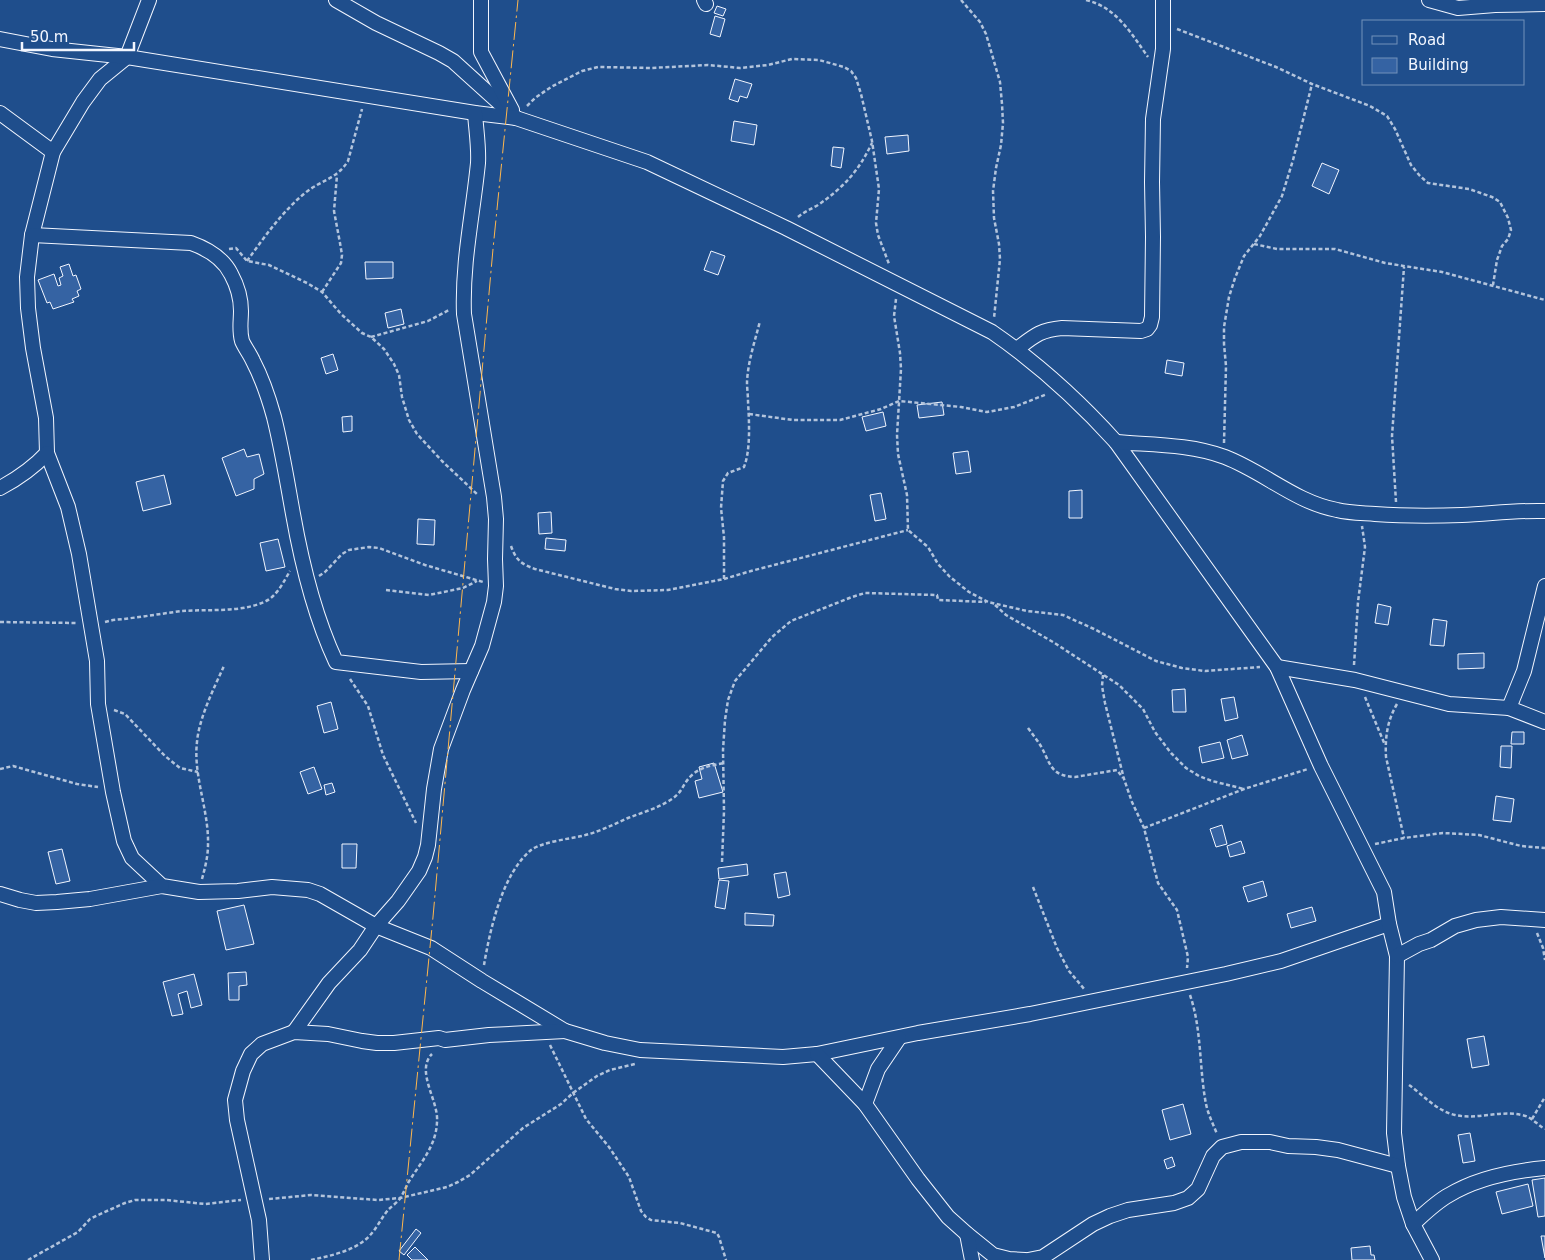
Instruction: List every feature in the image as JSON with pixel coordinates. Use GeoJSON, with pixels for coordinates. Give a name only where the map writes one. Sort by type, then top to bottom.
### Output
{"type":"FeatureCollection","features":[{"type":"Feature","properties":{"kind":"street"},"geometry":{"type":"LineString","coordinates":[[148,0],[127,57],[100,79],[83,102],[53,152],[32,235],[27,277],[28,308],[33,348],[46,418],[47,453],[68,507],[79,554],[97,661],[98,704],[113,792],[124,841],[132,858],[162,886]]}},
{"type":"Feature","properties":{"kind":"street"},"geometry":{"type":"LineString","coordinates":[[336,0],[376,23],[453,61],[516,118]]}},
{"type":"Feature","properties":{"kind":"street"},"geometry":{"type":"LineString","coordinates":[[481,0],[482,52],[516,118]]}},
{"type":"Feature","properties":{"kind":"street"},"geometry":{"type":"LineString","coordinates":[[1017,349],[1037,334],[1049,330],[1062,328],[1141,331],[1147,329],[1150,325],[1153,290],[1153,118],[1163,49],[1163,0]]}},
{"type":"Feature","properties":{"kind":"street"},"geometry":{"type":"LineString","coordinates":[[1429,0],[1458,8],[1545,4]]}},
{"type":"Feature","properties":{"kind":"street"},"geometry":{"type":"LineString","coordinates":[[0,39],[52,49],[127,57],[366,96],[516,118],[647,162],[898,284],[992,332],[1017,349],[1092,416],[1116,442],[1244,618],[1277,667],[1321,766],[1384,892],[1397,956],[1394,1133],[1398,1166],[1404,1197],[1413,1224],[1432,1260]]}},
{"type":"Feature","properties":{"kind":"street"},"geometry":{"type":"LineString","coordinates":[[294,1032],[329,983],[360,950],[376,926],[398,901],[419,871],[428,845],[434,789],[441,749],[482,646],[494,602],[496,586],[496,519],[494,497],[464,314],[466,250],[478,161],[475,113]]}},
{"type":"Feature","properties":{"kind":"street"},"geometry":{"type":"LineString","coordinates":[[0,114],[53,152]]}},
{"type":"Feature","properties":{"kind":"street"},"geometry":{"type":"LineString","coordinates":[[32,235],[191,243],[207,250],[226,266],[240,299],[240,332],[243,343],[254,362],[274,415],[285,462],[293,513],[308,584],[321,628],[336,662],[421,672],[471,671]]}},
{"type":"Feature","properties":{"kind":"street"},"geometry":{"type":"LineString","coordinates":[[1116,442],[1179,446],[1203,450],[1224,457],[1259,473],[1298,497],[1316,505],[1338,511],[1397,516],[1545,511]]}},
{"type":"Feature","properties":{"kind":"street"},"geometry":{"type":"LineString","coordinates":[[0,488],[23,474],[47,453]]}},
{"type":"Feature","properties":{"kind":"street"},"geometry":{"type":"LineString","coordinates":[[1509,708],[1524,671],[1545,586]]}},
{"type":"Feature","properties":{"kind":"street"},"geometry":{"type":"LineString","coordinates":[[1277,667],[1355,680],[1449,704],[1509,708],[1545,722]]}},
{"type":"Feature","properties":{"kind":"street"},"geometry":{"type":"LineString","coordinates":[[0,894],[36,903],[90,900],[162,886],[199,892],[238,891],[272,887],[308,890],[320,894],[376,926],[431,948],[565,1031],[605,1043],[640,1050],[783,1057],[817,1054],[1030,1014],[1186,982],[1281,961],[1389,924]]}},
{"type":"Feature","properties":{"kind":"street"},"geometry":{"type":"LineString","coordinates":[[1397,956],[1455,926],[1476,920],[1501,917],[1545,920]]}},
{"type":"Feature","properties":{"kind":"street"},"geometry":{"type":"LineString","coordinates":[[262,1260],[259,1220],[237,1120],[235,1100],[238,1085],[251,1054],[262,1044],[294,1032],[328,1034],[362,1041],[394,1044],[439,1038],[445,1040],[489,1035],[565,1031]]}},
{"type":"Feature","properties":{"kind":"street"},"geometry":{"type":"LineString","coordinates":[[865,1104],[878,1069],[899,1038]]}},
{"type":"Feature","properties":{"kind":"street"},"geometry":{"type":"LineString","coordinates":[[817,1054],[865,1104],[918,1179],[948,1217],[993,1254],[1009,1259],[1026,1260],[1043,1257],[1093,1224],[1110,1216],[1128,1210],[1174,1203],[1188,1198],[1198,1189],[1213,1156],[1222,1147],[1241,1142],[1270,1142],[1288,1146],[1338,1150],[1398,1166]]}},
{"type":"Feature","properties":{"kind":"street"},"geometry":{"type":"LineString","coordinates":[[1413,1224],[1447,1196],[1469,1184],[1514,1172],[1545,1168]]}},
{"type":"Feature","properties":{"kind":"street"},"geometry":{"type":"LineString","coordinates":[[967,1234],[972,1260]]}},
{"type":"Feature","properties":{"kind":"path"},"geometry":{"type":"LineString","coordinates":[[961,0],[980,22],[986,34],[1000,82],[1003,123],[996,168],[994,218],[1000,259],[992,332]]}},
{"type":"Feature","properties":{"kind":"path"},"geometry":{"type":"LineString","coordinates":[[1086,0],[1106,7],[1118,17],[1160,75]]}},
{"type":"Feature","properties":{"kind":"path"},"geometry":{"type":"LineString","coordinates":[[1163,24],[1276,66],[1312,84],[1370,106],[1387,116],[1395,128],[1411,165],[1428,183],[1469,189],[1492,197],[1500,202],[1508,218],[1511,230],[1508,240],[1502,246],[1493,285]]}},
{"type":"Feature","properties":{"kind":"path"},"geometry":{"type":"LineString","coordinates":[[516,118],[535,98],[551,87],[582,71],[598,68],[708,65],[740,68],[768,65],[792,59],[819,60],[844,67],[851,72],[856,78],[862,94],[880,189],[876,223],[878,235],[898,284],[894,316],[900,353],[897,436],[898,454],[907,495],[908,530],[928,547],[938,564],[950,577],[969,592],[988,602],[1063,615],[1156,661],[1182,668],[1204,671],[1277,667]]}},
{"type":"Feature","properties":{"kind":"path"},"geometry":{"type":"LineString","coordinates":[[1224,457],[1226,366],[1224,327],[1229,298],[1244,256],[1260,236],[1282,196],[1312,84]]}},
{"type":"Feature","properties":{"kind":"path"},"geometry":{"type":"LineString","coordinates":[[247,261],[273,224],[285,211],[312,188],[337,175],[344,168],[348,161],[366,96]]}},
{"type":"Feature","properties":{"kind":"path"},"geometry":{"type":"LineString","coordinates":[[786,228],[851,179],[866,156],[872,142]]}},
{"type":"Feature","properties":{"kind":"path"},"geometry":{"type":"LineString","coordinates":[[322,292],[341,263],[342,255],[334,211],[337,175]]}},
{"type":"Feature","properties":{"kind":"path"},"geometry":{"type":"LineString","coordinates":[[1254,244],[1277,249],[1335,249],[1370,259],[1442,272],[1545,300]]}},
{"type":"Feature","properties":{"kind":"path"},"geometry":{"type":"LineString","coordinates":[[207,250],[236,248],[247,261],[269,265],[307,283],[322,292],[341,314],[384,349],[399,375],[402,397],[409,420],[417,434],[442,461],[474,490],[496,519]]}},
{"type":"Feature","properties":{"kind":"path"},"geometry":{"type":"LineString","coordinates":[[1397,516],[1392,436],[1404,266]]}},
{"type":"Feature","properties":{"kind":"path"},"geometry":{"type":"LineString","coordinates":[[372,338],[428,321],[456,306],[464,298]]}},
{"type":"Feature","properties":{"kind":"path"},"geometry":{"type":"LineString","coordinates":[[724,579],[724,537],[721,508],[723,481],[728,473],[744,467],[745,464],[748,448],[749,414],[747,383],[750,361],[760,321]]}},
{"type":"Feature","properties":{"kind":"path"},"geometry":{"type":"LineString","coordinates":[[749,414],[793,420],[840,420],[899,401],[961,407],[987,412],[1014,407],[1062,389]]}},
{"type":"Feature","properties":{"kind":"path"},"geometry":{"type":"LineString","coordinates":[[1358,513],[1365,547],[1354,649],[1355,680],[1367,701],[1385,745]]}},
{"type":"Feature","properties":{"kind":"path"},"geometry":{"type":"LineString","coordinates":[[510,545],[515,558],[525,566],[615,589],[640,591],[668,590],[724,579],[908,530]]}},
{"type":"Feature","properties":{"kind":"path"},"geometry":{"type":"LineString","coordinates":[[308,584],[325,572],[342,554],[349,550],[369,547],[379,548],[425,565],[496,586]]}},
{"type":"Feature","properties":{"kind":"path"},"geometry":{"type":"LineString","coordinates":[[0,622],[71,622],[92,627],[113,620],[181,612],[240,608],[268,600],[275,594],[290,570]]}},
{"type":"Feature","properties":{"kind":"path"},"geometry":{"type":"LineString","coordinates":[[386,590],[429,595],[463,588],[478,581]]}},
{"type":"Feature","properties":{"kind":"path"},"geometry":{"type":"LineString","coordinates":[[722,862],[725,720],[728,700],[736,681],[772,637],[791,621],[852,597],[865,594],[937,595],[938,600],[988,602]]}},
{"type":"Feature","properties":{"kind":"path"},"geometry":{"type":"LineString","coordinates":[[994,604],[1006,615],[1053,642],[1119,685],[1132,696],[1155,732],[1186,768],[1212,781],[1244,789]]}},
{"type":"Feature","properties":{"kind":"path"},"geometry":{"type":"LineString","coordinates":[[336,662],[368,706],[383,755],[396,780],[406,806],[428,845]]}},
{"type":"Feature","properties":{"kind":"path"},"geometry":{"type":"LineString","coordinates":[[199,892],[208,845],[196,743],[200,723],[224,666]]}},
{"type":"Feature","properties":{"kind":"path"},"geometry":{"type":"LineString","coordinates":[[1103,675],[1102,686],[1105,702],[1124,779],[1144,828],[1158,883],[1178,910],[1182,925],[1188,957],[1186,982],[1200,1036],[1206,1105],[1222,1147]]}},
{"type":"Feature","properties":{"kind":"path"},"geometry":{"type":"LineString","coordinates":[[1404,693],[1389,719],[1385,745],[1404,838]]}},
{"type":"Feature","properties":{"kind":"path"},"geometry":{"type":"LineString","coordinates":[[98,704],[125,714],[165,756],[180,768],[198,772]]}},
{"type":"Feature","properties":{"kind":"path"},"geometry":{"type":"LineString","coordinates":[[1028,728],[1038,740],[1052,768],[1057,773],[1075,776],[1117,770],[1124,779]]}},
{"type":"Feature","properties":{"kind":"path"},"geometry":{"type":"LineString","coordinates":[[482,981],[487,946],[509,879],[532,849],[607,828],[666,803],[678,795],[687,780],[698,770],[724,762]]}},
{"type":"Feature","properties":{"kind":"path"},"geometry":{"type":"LineString","coordinates":[[0,768],[13,766],[113,792]]}},
{"type":"Feature","properties":{"kind":"path"},"geometry":{"type":"LineString","coordinates":[[1144,828],[1244,789],[1321,766]]}},
{"type":"Feature","properties":{"kind":"path"},"geometry":{"type":"LineString","coordinates":[[1361,846],[1443,833],[1479,835],[1521,846],[1545,848]]}},
{"type":"Feature","properties":{"kind":"path"},"geometry":{"type":"LineString","coordinates":[[1033,887],[1069,971],[1094,1000]]}},
{"type":"Feature","properties":{"kind":"path"},"geometry":{"type":"LineString","coordinates":[[1527,919],[1535,930],[1543,948],[1545,960]]}},
{"type":"Feature","properties":{"kind":"path"},"geometry":{"type":"LineString","coordinates":[[544,1033],[586,1119],[609,1147],[629,1177],[641,1211],[651,1220],[680,1223],[717,1233],[720,1236],[726,1260]]}},
{"type":"Feature","properties":{"kind":"path"},"geometry":{"type":"LineString","coordinates":[[311,1260],[351,1248],[365,1240],[374,1231],[388,1210],[401,1198],[430,1150],[436,1135],[438,1119],[427,1079],[426,1064],[428,1058],[446,1044],[445,1040]]}},
{"type":"Feature","properties":{"kind":"path"},"geometry":{"type":"LineString","coordinates":[[28,1260],[78,1232],[98,1215],[135,1200],[166,1200],[205,1204],[246,1199],[311,1195],[369,1200],[401,1198],[447,1187],[458,1182],[486,1162],[523,1128],[562,1104],[573,1093],[597,1076],[610,1070],[637,1064]]}},
{"type":"Feature","properties":{"kind":"path"},"geometry":{"type":"LineString","coordinates":[[1394,1073],[1445,1111],[1456,1115],[1521,1115],[1532,1118],[1545,1129]]}},
{"type":"Feature","properties":{"kind":"path"},"geometry":{"type":"LineString","coordinates":[[1532,1118],[1545,1097]]}},
{"type":"Feature","properties":{"kind":"building"},"geometry":{"type":"Polygon","coordinates":[[[717,6],[726,9],[723,16],[714,13],[717,6]]]}},
{"type":"Feature","properties":{"kind":"building"},"geometry":{"type":"Polygon","coordinates":[[[715,16],[725,19],[720,37],[710,34],[715,16]]]}},
{"type":"Feature","properties":{"kind":"building"},"geometry":{"type":"Polygon","coordinates":[[[735,79],[752,84],[747,98],[740,96],[738,102],[729,99],[735,79]]]}},
{"type":"Feature","properties":{"kind":"building"},"geometry":{"type":"Polygon","coordinates":[[[734,121],[757,125],[754,145],[731,141],[734,121]]]}},
{"type":"Feature","properties":{"kind":"building"},"geometry":{"type":"Polygon","coordinates":[[[908,135],[909,151],[887,154],[885,137],[908,135]]]}},
{"type":"Feature","properties":{"kind":"building"},"geometry":{"type":"Polygon","coordinates":[[[833,147],[844,148],[841,168],[831,166],[833,147]]]}},
{"type":"Feature","properties":{"kind":"building"},"geometry":{"type":"Polygon","coordinates":[[[1322,163],[1339,170],[1329,194],[1312,186],[1322,163]]]}},
{"type":"Feature","properties":{"kind":"building"},"geometry":{"type":"Polygon","coordinates":[[[711,251],[725,256],[718,275],[704,270],[711,251]]]}},
{"type":"Feature","properties":{"kind":"building"},"geometry":{"type":"Polygon","coordinates":[[[365,262],[393,262],[393,278],[366,279],[365,262]]]}},
{"type":"Feature","properties":{"kind":"building"},"geometry":{"type":"Polygon","coordinates":[[[69,264],[73,276],[76,275],[81,289],[77,291],[79,296],[72,299],[74,302],[53,309],[50,302],[47,303],[38,280],[54,274],[58,286],[61,285],[59,278],[63,276],[60,267],[69,264]]]}},
{"type":"Feature","properties":{"kind":"building"},"geometry":{"type":"Polygon","coordinates":[[[401,309],[404,324],[388,328],[385,313],[401,309]]]}},
{"type":"Feature","properties":{"kind":"building"},"geometry":{"type":"Polygon","coordinates":[[[333,354],[338,370],[326,374],[321,358],[333,354]]]}},
{"type":"Feature","properties":{"kind":"building"},"geometry":{"type":"Polygon","coordinates":[[[1167,360],[1184,363],[1182,376],[1165,373],[1167,360]]]}},
{"type":"Feature","properties":{"kind":"building"},"geometry":{"type":"Polygon","coordinates":[[[942,402],[944,415],[919,418],[917,405],[942,402]]]}},
{"type":"Feature","properties":{"kind":"building"},"geometry":{"type":"Polygon","coordinates":[[[883,412],[886,426],[866,431],[862,417],[883,412]]]}},
{"type":"Feature","properties":{"kind":"building"},"geometry":{"type":"Polygon","coordinates":[[[352,416],[352,431],[343,432],[342,417],[352,416]]]}},
{"type":"Feature","properties":{"kind":"building"},"geometry":{"type":"Polygon","coordinates":[[[244,449],[247,457],[259,454],[264,474],[254,479],[254,489],[236,496],[222,458],[244,449]]]}},
{"type":"Feature","properties":{"kind":"building"},"geometry":{"type":"Polygon","coordinates":[[[968,451],[971,472],[956,474],[953,453],[968,451]]]}},
{"type":"Feature","properties":{"kind":"building"},"geometry":{"type":"Polygon","coordinates":[[[164,475],[171,504],[143,511],[136,482],[164,475]]]}},
{"type":"Feature","properties":{"kind":"building"},"geometry":{"type":"Polygon","coordinates":[[[1082,490],[1082,518],[1069,518],[1069,491],[1082,490]]]}},
{"type":"Feature","properties":{"kind":"building"},"geometry":{"type":"Polygon","coordinates":[[[881,493],[886,519],[875,521],[870,495],[881,493]]]}},
{"type":"Feature","properties":{"kind":"building"},"geometry":{"type":"Polygon","coordinates":[[[551,512],[552,533],[539,534],[538,513],[551,512]]]}},
{"type":"Feature","properties":{"kind":"building"},"geometry":{"type":"Polygon","coordinates":[[[418,519],[435,520],[434,545],[417,544],[418,519]]]}},
{"type":"Feature","properties":{"kind":"building"},"geometry":{"type":"Polygon","coordinates":[[[546,538],[566,540],[565,551],[545,549],[546,538]]]}},
{"type":"Feature","properties":{"kind":"building"},"geometry":{"type":"Polygon","coordinates":[[[278,539],[285,567],[266,571],[260,543],[278,539]]]}},
{"type":"Feature","properties":{"kind":"building"},"geometry":{"type":"Polygon","coordinates":[[[1378,604],[1391,607],[1388,625],[1375,623],[1378,604]]]}},
{"type":"Feature","properties":{"kind":"building"},"geometry":{"type":"Polygon","coordinates":[[[1433,619],[1447,621],[1444,646],[1430,645],[1433,619]]]}},
{"type":"Feature","properties":{"kind":"building"},"geometry":{"type":"Polygon","coordinates":[[[1484,653],[1484,668],[1458,669],[1458,654],[1484,653]]]}},
{"type":"Feature","properties":{"kind":"building"},"geometry":{"type":"Polygon","coordinates":[[[1185,689],[1186,712],[1173,712],[1172,690],[1185,689]]]}},
{"type":"Feature","properties":{"kind":"building"},"geometry":{"type":"Polygon","coordinates":[[[1234,697],[1238,718],[1225,721],[1221,699],[1234,697]]]}},
{"type":"Feature","properties":{"kind":"building"},"geometry":{"type":"Polygon","coordinates":[[[331,702],[338,729],[324,733],[317,706],[331,702]]]}},
{"type":"Feature","properties":{"kind":"building"},"geometry":{"type":"Polygon","coordinates":[[[1512,732],[1524,732],[1524,744],[1511,744],[1512,732]]]}},
{"type":"Feature","properties":{"kind":"building"},"geometry":{"type":"Polygon","coordinates":[[[1242,735],[1248,755],[1232,759],[1227,740],[1242,735]]]}},
{"type":"Feature","properties":{"kind":"building"},"geometry":{"type":"Polygon","coordinates":[[[1220,742],[1224,758],[1202,763],[1199,747],[1220,742]]]}},
{"type":"Feature","properties":{"kind":"building"},"geometry":{"type":"Polygon","coordinates":[[[1501,746],[1512,746],[1511,768],[1500,767],[1501,746]]]}},
{"type":"Feature","properties":{"kind":"building"},"geometry":{"type":"Polygon","coordinates":[[[714,763],[723,792],[699,798],[695,781],[702,779],[699,767],[714,763]]]}},
{"type":"Feature","properties":{"kind":"building"},"geometry":{"type":"Polygon","coordinates":[[[314,767],[322,789],[308,794],[300,772],[314,767]]]}},
{"type":"Feature","properties":{"kind":"building"},"geometry":{"type":"Polygon","coordinates":[[[332,783],[335,792],[326,795],[324,785],[332,783]]]}},
{"type":"Feature","properties":{"kind":"building"},"geometry":{"type":"Polygon","coordinates":[[[1496,796],[1514,799],[1511,822],[1493,820],[1496,796]]]}},
{"type":"Feature","properties":{"kind":"building"},"geometry":{"type":"Polygon","coordinates":[[[1222,825],[1227,844],[1216,847],[1210,829],[1222,825]]]}},
{"type":"Feature","properties":{"kind":"building"},"geometry":{"type":"Polygon","coordinates":[[[1241,841],[1245,853],[1230,857],[1227,846],[1241,841]]]}},
{"type":"Feature","properties":{"kind":"building"},"geometry":{"type":"Polygon","coordinates":[[[342,844],[357,844],[356,868],[342,868],[342,844]]]}},
{"type":"Feature","properties":{"kind":"building"},"geometry":{"type":"Polygon","coordinates":[[[62,849],[70,881],[56,884],[48,852],[62,849]]]}},
{"type":"Feature","properties":{"kind":"building"},"geometry":{"type":"Polygon","coordinates":[[[747,864],[748,875],[719,879],[718,868],[747,864]]]}},
{"type":"Feature","properties":{"kind":"building"},"geometry":{"type":"Polygon","coordinates":[[[786,872],[790,895],[778,898],[774,874],[786,872]]]}},
{"type":"Feature","properties":{"kind":"building"},"geometry":{"type":"Polygon","coordinates":[[[719,880],[729,881],[725,909],[715,907],[719,880]]]}},
{"type":"Feature","properties":{"kind":"building"},"geometry":{"type":"Polygon","coordinates":[[[1263,881],[1267,896],[1248,902],[1243,887],[1263,881]]]}},
{"type":"Feature","properties":{"kind":"building"},"geometry":{"type":"Polygon","coordinates":[[[244,905],[254,944],[226,950],[217,911],[244,905]]]}},
{"type":"Feature","properties":{"kind":"building"},"geometry":{"type":"Polygon","coordinates":[[[1312,907],[1316,921],[1291,928],[1287,914],[1312,907]]]}},
{"type":"Feature","properties":{"kind":"building"},"geometry":{"type":"Polygon","coordinates":[[[745,913],[774,915],[773,926],[745,925],[745,913]]]}},
{"type":"Feature","properties":{"kind":"building"},"geometry":{"type":"Polygon","coordinates":[[[246,972],[247,985],[239,986],[239,1000],[229,1000],[228,973],[246,972]]]}},
{"type":"Feature","properties":{"kind":"building"},"geometry":{"type":"Polygon","coordinates":[[[194,974],[202,1005],[191,1008],[187,991],[178,994],[183,1014],[172,1016],[163,982],[194,974]]]}},
{"type":"Feature","properties":{"kind":"building"},"geometry":{"type":"Polygon","coordinates":[[[1484,1036],[1489,1065],[1472,1068],[1467,1039],[1484,1036]]]}},
{"type":"Feature","properties":{"kind":"building"},"geometry":{"type":"Polygon","coordinates":[[[1183,1104],[1191,1134],[1170,1140],[1162,1110],[1183,1104]]]}},
{"type":"Feature","properties":{"kind":"building"},"geometry":{"type":"Polygon","coordinates":[[[1470,1133],[1475,1161],[1463,1163],[1458,1135],[1470,1133]]]}},
{"type":"Feature","properties":{"kind":"building"},"geometry":{"type":"Polygon","coordinates":[[[1172,1157],[1175,1166],[1167,1169],[1164,1160],[1172,1157]]]}},
{"type":"Feature","properties":{"kind":"building"},"geometry":{"type":"Polygon","coordinates":[[[1545,1178],[1545,1216],[1538,1217],[1532,1180],[1545,1178]]]}},
{"type":"Feature","properties":{"kind":"building"},"geometry":{"type":"Polygon","coordinates":[[[1528,1184],[1533,1206],[1502,1214],[1496,1192],[1528,1184]]]}},
{"type":"Feature","properties":{"kind":"building"},"geometry":{"type":"Polygon","coordinates":[[[416,1229],[421,1233],[404,1255],[399,1251],[416,1229]]]}},
{"type":"Feature","properties":{"kind":"building"},"geometry":{"type":"Polygon","coordinates":[[[1541,1236],[1545,1236],[1545,1258],[1541,1236]]]}},
{"type":"Feature","properties":{"kind":"building"},"geometry":{"type":"Polygon","coordinates":[[[1370,1246],[1371,1255],[1374,1255],[1375,1260],[1352,1260],[1351,1248],[1370,1246]]]}},
{"type":"Feature","properties":{"kind":"building"},"geometry":{"type":"Polygon","coordinates":[[[415,1247],[428,1260],[412,1260],[407,1255],[415,1247]]]}},
{"type":"Feature","properties":{"kind":"power"},"geometry":{"type":"LineString","coordinates":[[399,1260],[433,917],[493,249],[518,0]]}}]}
